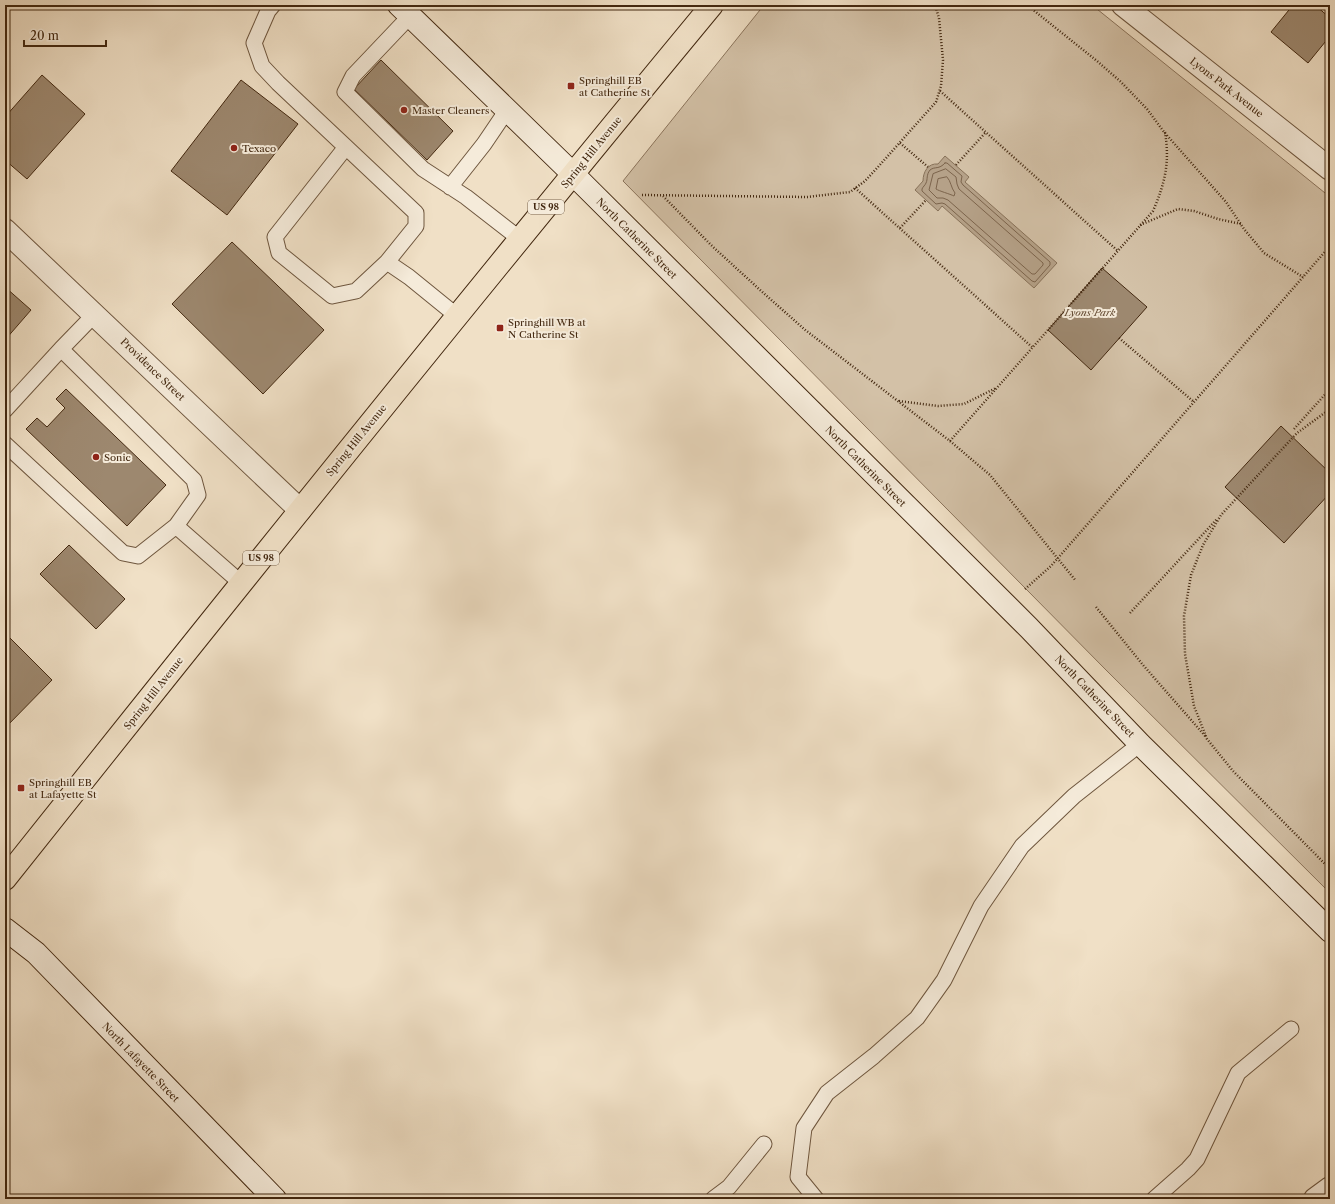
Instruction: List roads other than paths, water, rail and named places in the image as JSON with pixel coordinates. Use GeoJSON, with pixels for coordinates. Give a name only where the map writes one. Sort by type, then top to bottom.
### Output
{"type":"FeatureCollection","features":[{"type":"Feature","properties":{"kind":"main road","name":"Spring Hill Avenue"},"geometry":{"type":"LineString","coordinates":[[5,879],[300,510],[712,5]]}},
{"type":"Feature","properties":{"kind":"street","name":"Lyons Park Avenue"},"geometry":{"type":"LineString","coordinates":[[1123,5],[1330,169]]}},
{"type":"Feature","properties":{"kind":"street","name":"North Catherine Street"},"geometry":{"type":"LineString","coordinates":[[405,10],[573,174],[1006,605],[1140,744],[1330,931]]}},
{"type":"Feature","properties":{"kind":"street","name":"Providence Street"},"geometry":{"type":"LineString","coordinates":[[5,230],[300,510]]}},
{"type":"Feature","properties":{"kind":"street","name":"North Lafayette Street"},"geometry":{"type":"LineString","coordinates":[[5,929],[36,953],[275,1199]]}},
{"type":"Feature","properties":{"kind":"street"},"geometry":{"type":"LineString","coordinates":[[1315,1199],[1330,1188]]}},
{"type":"Feature","properties":{"kind":"lane"},"geometry":{"type":"LineString","coordinates":[[273,5],[268,11],[254,43],[262,66],[278,83],[346,147],[416,213],[416,226],[387,262],[356,291],[332,296],[279,253],[275,237],[346,147]]}},
{"type":"Feature","properties":{"kind":"lane"},"geometry":{"type":"LineString","coordinates":[[405,10],[353,76],[345,92],[423,169],[466,197],[520,239]]}},
{"type":"Feature","properties":{"kind":"lane"},"geometry":{"type":"LineString","coordinates":[[450,187],[484,144],[507,110]]}},
{"type":"Feature","properties":{"kind":"lane"},"geometry":{"type":"LineString","coordinates":[[387,262],[409,277],[457,316]]}},
{"type":"Feature","properties":{"kind":"lane"},"geometry":{"type":"LineString","coordinates":[[5,410],[95,314]]}},
{"type":"Feature","properties":{"kind":"lane"},"geometry":{"type":"LineString","coordinates":[[5,444],[123,553],[138,556],[176,526],[198,495],[194,480],[61,349]]}},
{"type":"Feature","properties":{"kind":"lane"},"geometry":{"type":"LineString","coordinates":[[176,526],[241,583]]}},
{"type":"Feature","properties":{"kind":"lane"},"geometry":{"type":"LineString","coordinates":[[816,1199],[798,1177],[804,1128],[828,1093],[874,1056],[917,1018],[944,980],[981,906],[1022,846],[1074,796],[1140,744]]}},
{"type":"Feature","properties":{"kind":"lane"},"geometry":{"type":"LineString","coordinates":[[1154,1199],[1198,1159],[1238,1073],[1291,1029]]}},
{"type":"Feature","properties":{"kind":"lane"},"geometry":{"type":"LineString","coordinates":[[714,1199],[729,1187],[764,1144]]}},
{"type":"Feature","properties":{"kind":"water"},"geometry":{"type":"Polygon","coordinates":[[[945,156],[969,177],[965,182],[1057,263],[1034,288],[942,206],[938,211],[915,190],[923,181],[924,174],[927,169],[931,165],[938,164],[945,156]]]}},
{"type":"Feature","properties":{"kind":"place","name":"Springhill EB at Catherine St"},"geometry":{"type":"Point","coordinates":[571,86]}},
{"type":"Feature","properties":{"kind":"place","name":"Master Cleaners"},"geometry":{"type":"Point","coordinates":[404,110]}},
{"type":"Feature","properties":{"kind":"place","name":"Texaco"},"geometry":{"type":"Point","coordinates":[234,148]}},
{"type":"Feature","properties":{"kind":"place","name":"Springhill WB at N Catherine St"},"geometry":{"type":"Point","coordinates":[500,328]}},
{"type":"Feature","properties":{"kind":"place","name":"Sonic"},"geometry":{"type":"Point","coordinates":[96,457]}},
{"type":"Feature","properties":{"kind":"place","name":"Springhill EB at Lafayette St"},"geometry":{"type":"Point","coordinates":[21,788]}},
{"type":"Feature","properties":{"kind":"park label","name":"Lyons Park"},"geometry":{"type":"Point","coordinates":[1090,312]}}]}
